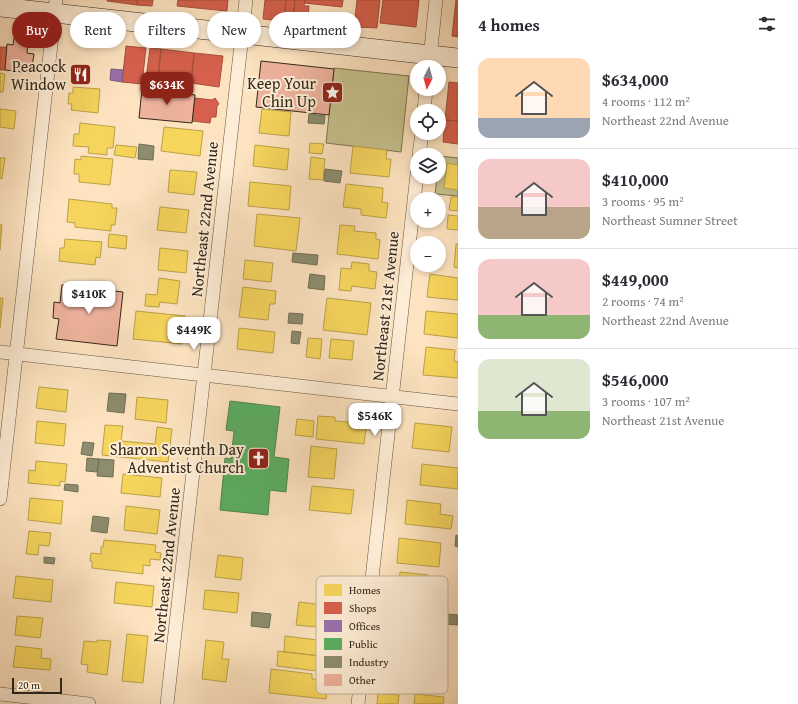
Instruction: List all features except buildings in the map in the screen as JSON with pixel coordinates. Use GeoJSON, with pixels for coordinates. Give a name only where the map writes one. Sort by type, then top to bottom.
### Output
{"type":"FeatureCollection","features":[{"type":"Feature","properties":{"kind":"street","name":"Northeast 22nd Avenue"},"geometry":{"type":"LineString","coordinates":[[245,12],[246,0]]}},
{"type":"Feature","properties":{"kind":"street"},"geometry":{"type":"LineString","coordinates":[[429,60],[436,0]]}},
{"type":"Feature","properties":{"kind":"street"},"geometry":{"type":"LineString","coordinates":[[0,7],[55,7],[207,29]]}},
{"type":"Feature","properties":{"kind":"street"},"geometry":{"type":"LineString","coordinates":[[0,499],[55,7]]}},
{"type":"Feature","properties":{"kind":"street"},"geometry":{"type":"LineString","coordinates":[[261,37],[422,60]]}},
{"type":"Feature","properties":{"kind":"street","name":"Northeast 22nd Avenue"},"geometry":{"type":"LineString","coordinates":[[167,704],[240,48]]}},
{"type":"Feature","properties":{"kind":"street"},"geometry":{"type":"LineString","coordinates":[[439,60],[458,58]]}},
{"type":"Feature","properties":{"kind":"street","name":"Northeast 21st Avenue"},"geometry":{"type":"LineString","coordinates":[[372,576],[416,184]]}},
{"type":"Feature","properties":{"kind":"street"},"geometry":{"type":"LineString","coordinates":[[0,352],[458,404]]}},
{"type":"Feature","properties":{"kind":"street"},"geometry":{"type":"LineString","coordinates":[[0,694],[90,704]]}},
{"type":"Feature","properties":{"kind":"street","name":"Northeast 21st Avenue"},"geometry":{"type":"LineString","coordinates":[[358,704],[359,694]]}},
{"type":"Feature","properties":{"kind":"shaded area"},"geometry":{"type":"Polygon","coordinates":[[[334,68],[409,76],[401,152],[326,143],[334,68]]]}},
{"type":"Feature","properties":{"kind":"shaded area"},"geometry":{"type":"Polygon","coordinates":[[[446,157],[458,158],[458,196],[446,195],[446,192],[435,192],[436,184],[446,184],[446,157]]]}},
{"type":"Feature","properties":{"kind":"place","name":"Peacock Window"},"geometry":{"type":"Point","coordinates":[81,75]}},
{"type":"Feature","properties":{"kind":"place","name":"Keep Your Chin Up"},"geometry":{"type":"Point","coordinates":[332,92]}},
{"type":"Feature","properties":{"kind":"place","name":"Sharon Seventh Day Adventist Church"},"geometry":{"type":"Point","coordinates":[259,458]}}]}
